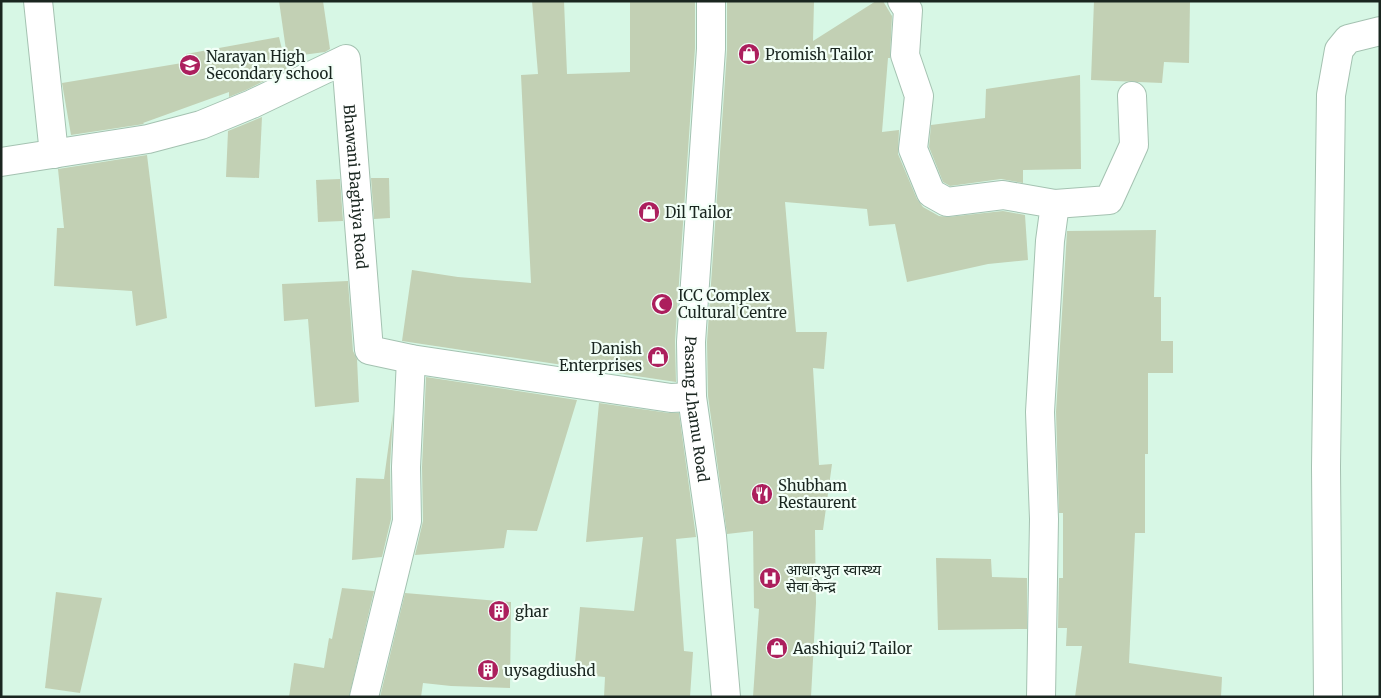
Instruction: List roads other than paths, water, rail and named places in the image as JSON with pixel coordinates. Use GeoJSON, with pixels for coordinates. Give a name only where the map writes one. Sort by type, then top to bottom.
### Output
{"type":"FeatureCollection","features":[{"type":"Feature","properties":{"kind":"street"},"geometry":{"type":"LineString","coordinates":[[38,1],[54,154]]}},
{"type":"Feature","properties":{"kind":"street","name":"Pasang Lhamu Road"},"geometry":{"type":"LineString","coordinates":[[711,1],[711,50],[691,342],[692,397],[712,536],[726,697]]}},
{"type":"Feature","properties":{"kind":"street"},"geometry":{"type":"LineString","coordinates":[[902,1],[908,10],[905,55],[919,96],[913,148],[931,193],[947,202],[1002,195],[1055,204],[1109,200],[1134,145],[1132,96]]}},
{"type":"Feature","properties":{"kind":"street"},"geometry":{"type":"LineString","coordinates":[[1328,697],[1326,467],[1331,95],[1339,50],[1348,39],[1380,31]]}},
{"type":"Feature","properties":{"kind":"street","name":"Bhawani Baghiya Road"},"geometry":{"type":"LineString","coordinates":[[1,162],[148,139],[201,125],[252,104],[346,59],[369,350],[411,360],[671,398],[692,397]]}},
{"type":"Feature","properties":{"kind":"street"},"geometry":{"type":"LineString","coordinates":[[1041,697],[1044,519],[1040,412],[1050,241],[1055,204]]}},
{"type":"Feature","properties":{"kind":"street"},"geometry":{"type":"LineString","coordinates":[[364,697],[407,520],[406,467],[411,360]]}},
{"type":"Feature","properties":{"kind":"place","name":"Promish Tailor"},"geometry":{"type":"Point","coordinates":[749,54]}},
{"type":"Feature","properties":{"kind":"place","name":"Narayan High Secondary school"},"geometry":{"type":"Point","coordinates":[190,65]}},
{"type":"Feature","properties":{"kind":"place","name":"Dil Tailor"},"geometry":{"type":"Point","coordinates":[649,212]}},
{"type":"Feature","properties":{"kind":"place","name":"ICC Complex Cultural Centre"},"geometry":{"type":"Point","coordinates":[662,304]}},
{"type":"Feature","properties":{"kind":"place","name":"Danish Enterprises"},"geometry":{"type":"Point","coordinates":[658,357]}},
{"type":"Feature","properties":{"kind":"place","name":"Shubham Restaurent"},"geometry":{"type":"Point","coordinates":[762,494]}},
{"type":"Feature","properties":{"kind":"place","name":"आधारभुत स्वास्थ्य सेवा केन्द्र"},"geometry":{"type":"Point","coordinates":[770,578]}},
{"type":"Feature","properties":{"kind":"place","name":"ghar"},"geometry":{"type":"Point","coordinates":[499,611]}},
{"type":"Feature","properties":{"kind":"place","name":"Aashiqui2 Tailor"},"geometry":{"type":"Point","coordinates":[777,648]}},
{"type":"Feature","properties":{"kind":"place","name":"uysagdiushd"},"geometry":{"type":"Point","coordinates":[488,670]}}]}
